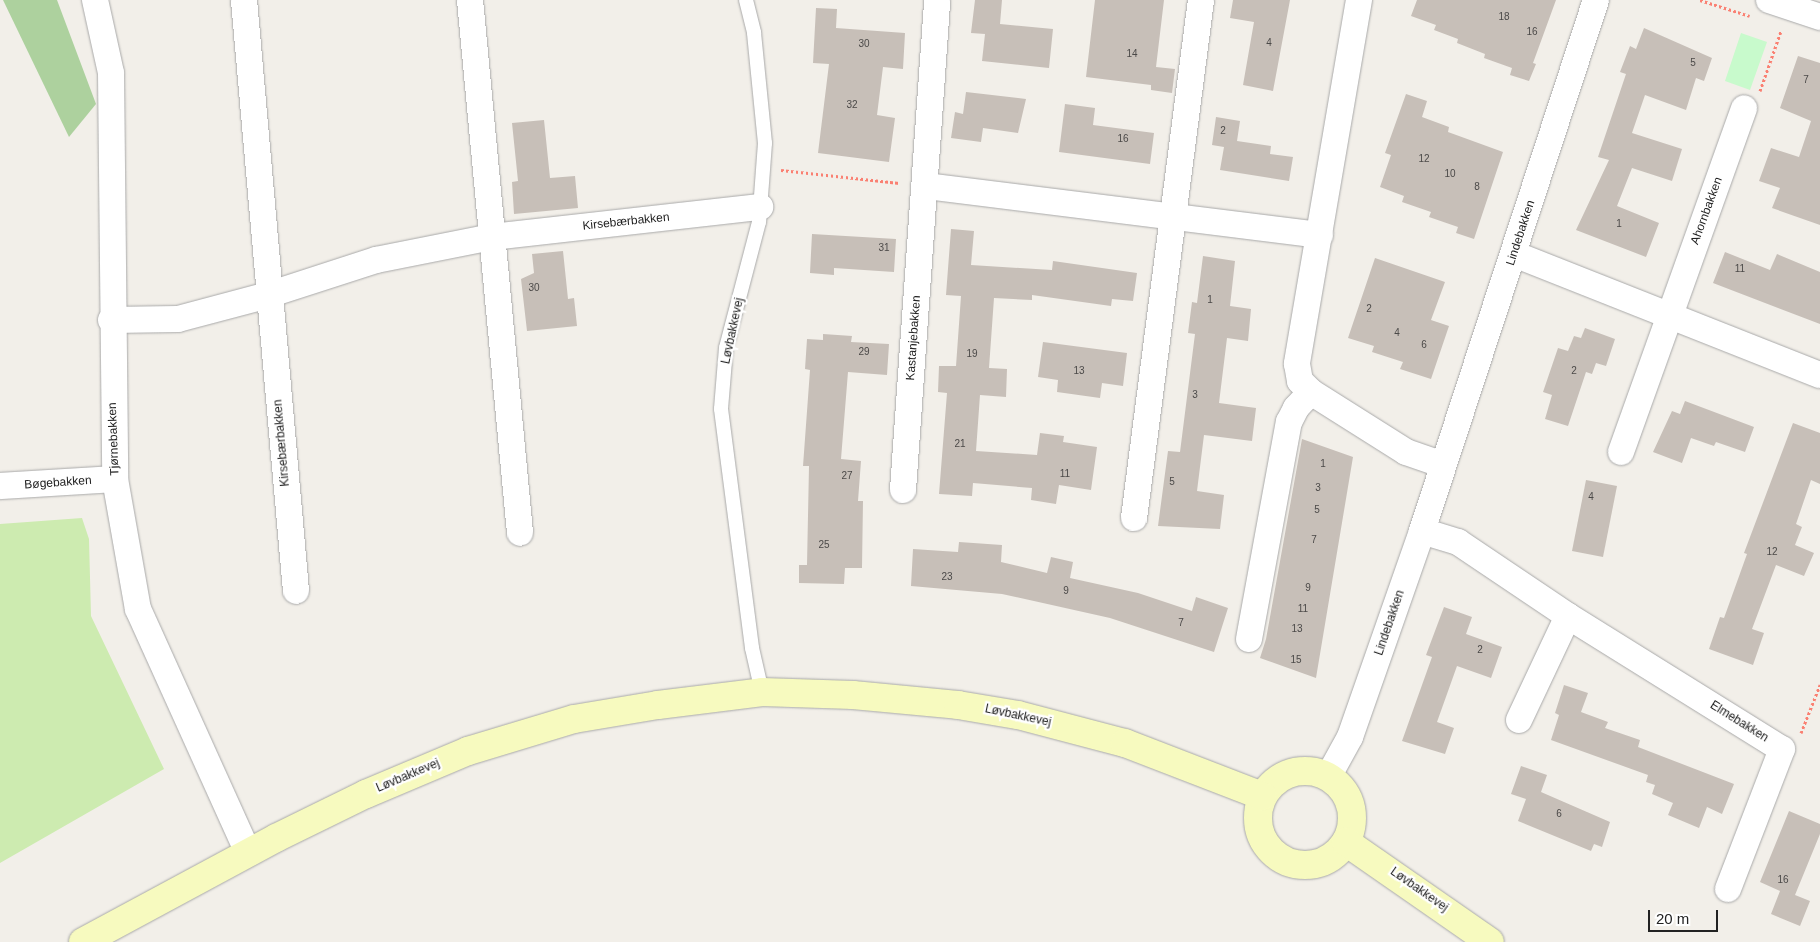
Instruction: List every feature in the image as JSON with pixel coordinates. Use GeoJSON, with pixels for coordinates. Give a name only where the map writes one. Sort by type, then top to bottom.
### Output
{"type":"FeatureCollection","features":[{"type":"Feature","properties":{"kind":"street","name":"Tjørnebakken"},"geometry":{"type":"LineString","coordinates":[[95,0],[111,73],[115,478],[138,608],[248,853]]}},
{"type":"Feature","properties":{"kind":"street","name":"Kirsebærbakken"},"geometry":{"type":"LineString","coordinates":[[244,0],[268,295],[296,592]]}},
{"type":"Feature","properties":{"kind":"street"},"geometry":{"type":"LineString","coordinates":[[470,0],[520,533]]}},
{"type":"Feature","properties":{"kind":"street","name":"Kastanjebakken"},"geometry":{"type":"LineString","coordinates":[[903,490],[926,186],[937,0]]}},
{"type":"Feature","properties":{"kind":"street"},"geometry":{"type":"LineString","coordinates":[[1134,518],[1201,0]]}},
{"type":"Feature","properties":{"kind":"street"},"geometry":{"type":"LineString","coordinates":[[1359,0],[1297,364],[1300,381],[1311,392],[1406,452],[1443,465]]}},
{"type":"Feature","properties":{"kind":"street","name":"Lindebakken"},"geometry":{"type":"LineString","coordinates":[[1328,777],[1350,737],[1422,530],[1596,0]]}},
{"type":"Feature","properties":{"kind":"street"},"geometry":{"type":"LineString","coordinates":[[1781,2],[1820,17]]}},
{"type":"Feature","properties":{"kind":"street","name":"Ahornbakken"},"geometry":{"type":"LineString","coordinates":[[1621,452],[1670,314],[1750,105]]}},
{"type":"Feature","properties":{"kind":"street"},"geometry":{"type":"LineString","coordinates":[[926,186],[1320,235]]}},
{"type":"Feature","properties":{"kind":"street","name":"Kirsebærbakken"},"geometry":{"type":"LineString","coordinates":[[112,320],[178,319],[268,295],[376,260],[492,237],[760,207]]}},
{"type":"Feature","properties":{"kind":"street"},"geometry":{"type":"LineString","coordinates":[[1514,254],[1670,314],[1820,375]]}},
{"type":"Feature","properties":{"kind":"street"},"geometry":{"type":"LineString","coordinates":[[1249,639],[1289,422],[1296,408],[1311,392]]}},
{"type":"Feature","properties":{"kind":"street","name":"Bøgebakken"},"geometry":{"type":"LineString","coordinates":[[0,486],[115,478]]}},
{"type":"Feature","properties":{"kind":"street","name":"Elmebakken"},"geometry":{"type":"LineString","coordinates":[[1422,530],[1458,542],[1568,616],[1782,749],[1728,889]]}},
{"type":"Feature","properties":{"kind":"street"},"geometry":{"type":"LineString","coordinates":[[1519,720],[1568,616]]}},
{"type":"Feature","properties":{"kind":"street","name":"Løvbakkevej"},"geometry":{"type":"LineString","coordinates":[[83,942],[248,853],[366,794],[468,751],[574,719],[762,692],[914,700],[1018,715],[1125,743],[1262,796]]}},
{"type":"Feature","properties":{"kind":"street"},"geometry":{"type":"LineString","coordinates":[[1315,772],[1328,777],[1345,793],[1350,804],[1351,829],[1346,842],[1330,858],[1319,863],[1294,865],[1282,860],[1264,844],[1259,832],[1258,808],[1262,796],[1270,786],[1290,773],[1315,772]]}},
{"type":"Feature","properties":{"kind":"street","name":"Løvbakkevej"},"geometry":{"type":"LineString","coordinates":[[1346,842],[1490,942]]}},
{"type":"Feature","properties":{"kind":"lane","name":"Løvbakkevej"},"geometry":{"type":"LineString","coordinates":[[746,0],[754,33],[764,134],[763,168],[760,207],[726,348],[721,409],[752,648],[762,692]]}},
{"type":"Feature","properties":{"kind":"path"},"geometry":{"type":"LineString","coordinates":[[1750,105],[1783,27],[1781,2]]}},
{"type":"Feature","properties":{"kind":"path"},"geometry":{"type":"LineString","coordinates":[[763,168],[926,186]]}},
{"type":"Feature","properties":{"kind":"path"},"geometry":{"type":"LineString","coordinates":[[1782,749],[1795,748],[1820,685]]}},
{"type":"Feature","properties":{"kind":"green space"},"geometry":{"type":"Polygon","coordinates":[[[3,0],[57,0],[96,104],[69,137],[3,0]]]}},
{"type":"Feature","properties":{"kind":"green space"},"geometry":{"type":"Polygon","coordinates":[[[1741,33],[1767,42],[1750,90],[1725,81],[1741,33]]]}},
{"type":"Feature","properties":{"kind":"green space"},"geometry":{"type":"Polygon","coordinates":[[[82,518],[89,539],[91,616],[164,769],[0,863],[0,524],[82,518]]]}},
{"type":"Feature","properties":{"kind":"building"},"geometry":{"type":"Polygon","coordinates":[[[975,0],[1002,0],[1000,24],[1053,29],[1049,68],[982,61],[985,34],[971,33],[975,0]]]}},
{"type":"Feature","properties":{"kind":"building"},"geometry":{"type":"Polygon","coordinates":[[[1095,0],[1164,0],[1156,67],[1175,69],[1172,93],[1151,90],[1151,85],[1086,77],[1095,0]]]}},
{"type":"Feature","properties":{"kind":"building"},"geometry":{"type":"Polygon","coordinates":[[[1233,0],[1290,0],[1273,91],[1243,85],[1254,22],[1230,18],[1233,0]]]}},
{"type":"Feature","properties":{"kind":"building"},"geometry":{"type":"Polygon","coordinates":[[[1417,0],[1556,0],[1533,63],[1536,64],[1529,81],[1510,75],[1512,68],[1484,58],[1485,54],[1457,43],[1458,39],[1434,30],[1436,25],[1411,16],[1417,0]]]}},
{"type":"Feature","properties":{"kind":"building"},"geometry":{"type":"Polygon","coordinates":[[[816,8],[837,9],[836,28],[905,33],[903,69],[883,67],[877,115],[895,118],[889,162],[818,153],[829,64],[813,63],[816,8]]]}},
{"type":"Feature","properties":{"kind":"building"},"geometry":{"type":"Polygon","coordinates":[[[1644,28],[1712,58],[1704,81],[1696,78],[1686,110],[1645,95],[1632,133],[1682,149],[1672,181],[1632,168],[1617,206],[1659,223],[1646,257],[1576,230],[1609,160],[1598,157],[1626,74],[1620,72],[1630,46],[1636,49],[1644,28]]]}},
{"type":"Feature","properties":{"kind":"building"},"geometry":{"type":"Polygon","coordinates":[[[1798,56],[1820,63],[1820,225],[1772,208],[1780,188],[1759,181],[1771,148],[1799,157],[1811,121],[1780,108],[1798,56]]]}},
{"type":"Feature","properties":{"kind":"building"},"geometry":{"type":"Polygon","coordinates":[[[966,92],[1026,99],[1018,133],[983,128],[981,142],[951,138],[955,112],[963,114],[966,92]]]}},
{"type":"Feature","properties":{"kind":"building"},"geometry":{"type":"Polygon","coordinates":[[[1406,94],[1427,101],[1422,117],[1449,127],[1448,132],[1503,152],[1474,239],[1456,233],[1458,227],[1429,217],[1431,212],[1402,202],[1404,196],[1380,187],[1391,155],[1385,153],[1406,94]]]}},
{"type":"Feature","properties":{"kind":"building"},"geometry":{"type":"Polygon","coordinates":[[[1065,104],[1095,108],[1093,125],[1154,133],[1150,164],[1059,152],[1065,104]]]}},
{"type":"Feature","properties":{"kind":"building"},"geometry":{"type":"Polygon","coordinates":[[[1216,117],[1240,121],[1237,141],[1271,146],[1270,154],[1293,157],[1289,181],[1220,170],[1224,147],[1212,145],[1216,117]]]}},
{"type":"Feature","properties":{"kind":"building"},"geometry":{"type":"Polygon","coordinates":[[[544,120],[550,178],[575,176],[578,208],[514,214],[512,182],[518,181],[512,123],[544,120]]]}},
{"type":"Feature","properties":{"kind":"building"},"geometry":{"type":"Polygon","coordinates":[[[951,229],[974,231],[971,265],[1052,270],[1053,261],[1137,273],[1133,301],[1112,299],[1111,306],[1032,295],[1032,300],[994,298],[989,368],[1007,369],[1006,397],[980,395],[976,451],[1037,455],[1040,433],[1064,436],[1063,442],[1097,447],[1091,490],[1059,485],[1056,504],[1031,500],[1032,488],[973,483],[972,496],[939,494],[947,393],[938,392],[939,366],[956,366],[961,296],[946,295],[951,229]]]}},
{"type":"Feature","properties":{"kind":"building"},"geometry":{"type":"Polygon","coordinates":[[[812,234],[896,239],[894,272],[834,268],[834,275],[810,273],[812,234]]]}},
{"type":"Feature","properties":{"kind":"building"},"geometry":{"type":"Polygon","coordinates":[[[563,251],[568,299],[574,298],[577,326],[527,331],[521,279],[534,273],[532,254],[563,251]]]}},
{"type":"Feature","properties":{"kind":"building"},"geometry":{"type":"Polygon","coordinates":[[[1725,252],[1770,270],[1777,254],[1820,272],[1820,324],[1713,283],[1725,252]]]}},
{"type":"Feature","properties":{"kind":"building"},"geometry":{"type":"Polygon","coordinates":[[[1203,256],[1235,261],[1230,306],[1251,309],[1248,341],[1227,338],[1219,403],[1256,408],[1252,441],[1204,435],[1197,491],[1224,495],[1220,529],[1158,526],[1168,451],[1180,452],[1195,334],[1188,333],[1192,302],[1197,303],[1203,256]]]}},
{"type":"Feature","properties":{"kind":"building"},"geometry":{"type":"Polygon","coordinates":[[[1375,258],[1445,282],[1431,320],[1449,326],[1431,379],[1400,369],[1403,362],[1372,352],[1374,346],[1348,338],[1375,258]]]}},
{"type":"Feature","properties":{"kind":"building"},"geometry":{"type":"Polygon","coordinates":[[[1585,328],[1615,339],[1606,366],[1596,363],[1592,374],[1586,372],[1568,426],[1545,419],[1552,395],[1543,392],[1558,348],[1568,351],[1574,336],[1581,338],[1585,328]]]}},
{"type":"Feature","properties":{"kind":"building"},"geometry":{"type":"Polygon","coordinates":[[[823,334],[852,336],[851,342],[889,344],[887,375],[848,372],[841,459],[861,461],[858,501],[863,501],[862,568],[845,568],[844,584],[799,583],[799,565],[807,565],[809,466],[803,466],[810,370],[805,369],[807,339],[823,340],[823,334]]]}},
{"type":"Feature","properties":{"kind":"building"},"geometry":{"type":"Polygon","coordinates":[[[1043,342],[1127,353],[1123,386],[1102,383],[1100,398],[1057,392],[1058,380],[1038,377],[1043,342]]]}},
{"type":"Feature","properties":{"kind":"building"},"geometry":{"type":"Polygon","coordinates":[[[1685,401],[1754,427],[1745,452],[1716,442],[1714,446],[1691,438],[1682,463],[1653,452],[1672,411],[1680,414],[1685,401]]]}},
{"type":"Feature","properties":{"kind":"building"},"geometry":{"type":"Polygon","coordinates":[[[1793,423],[1820,433],[1820,484],[1811,480],[1796,524],[1802,527],[1795,545],[1814,553],[1804,576],[1776,565],[1752,629],[1764,633],[1753,665],[1709,649],[1720,617],[1724,618],[1747,554],[1744,553],[1793,423]]]}},
{"type":"Feature","properties":{"kind":"building"},"geometry":{"type":"Polygon","coordinates":[[[1302,439],[1353,457],[1316,678],[1260,658],[1266,639],[1302,439]]]}},
{"type":"Feature","properties":{"kind":"building"},"geometry":{"type":"Polygon","coordinates":[[[1586,480],[1617,486],[1603,557],[1572,551],[1586,480]]]}},
{"type":"Feature","properties":{"kind":"building"},"geometry":{"type":"Polygon","coordinates":[[[959,542],[1002,545],[1001,562],[1047,573],[1051,557],[1073,562],[1070,578],[1138,593],[1192,611],[1196,597],[1228,608],[1214,652],[1110,618],[1002,594],[911,586],[913,549],[958,552],[959,542]]]}},
{"type":"Feature","properties":{"kind":"building"},"geometry":{"type":"Polygon","coordinates":[[[1444,607],[1472,617],[1466,634],[1502,647],[1491,678],[1457,666],[1437,722],[1454,728],[1445,754],[1402,741],[1432,657],[1426,655],[1444,607]]]}},
{"type":"Feature","properties":{"kind":"building"},"geometry":{"type":"Polygon","coordinates":[[[1564,685],[1588,693],[1581,712],[1608,722],[1605,728],[1640,740],[1638,747],[1734,784],[1722,814],[1707,807],[1699,828],[1668,815],[1673,803],[1652,794],[1655,785],[1646,782],[1648,775],[1551,740],[1559,715],[1555,713],[1564,685]]]}},
{"type":"Feature","properties":{"kind":"building"},"geometry":{"type":"Polygon","coordinates":[[[1521,766],[1547,775],[1541,792],[1610,822],[1602,847],[1594,844],[1591,851],[1518,821],[1526,799],[1511,794],[1521,766]]]}},
{"type":"Feature","properties":{"kind":"building"},"geometry":{"type":"Polygon","coordinates":[[[1789,811],[1820,824],[1820,834],[1795,895],[1810,901],[1800,926],[1771,914],[1780,891],[1760,882],[1789,811]]]}}]}
